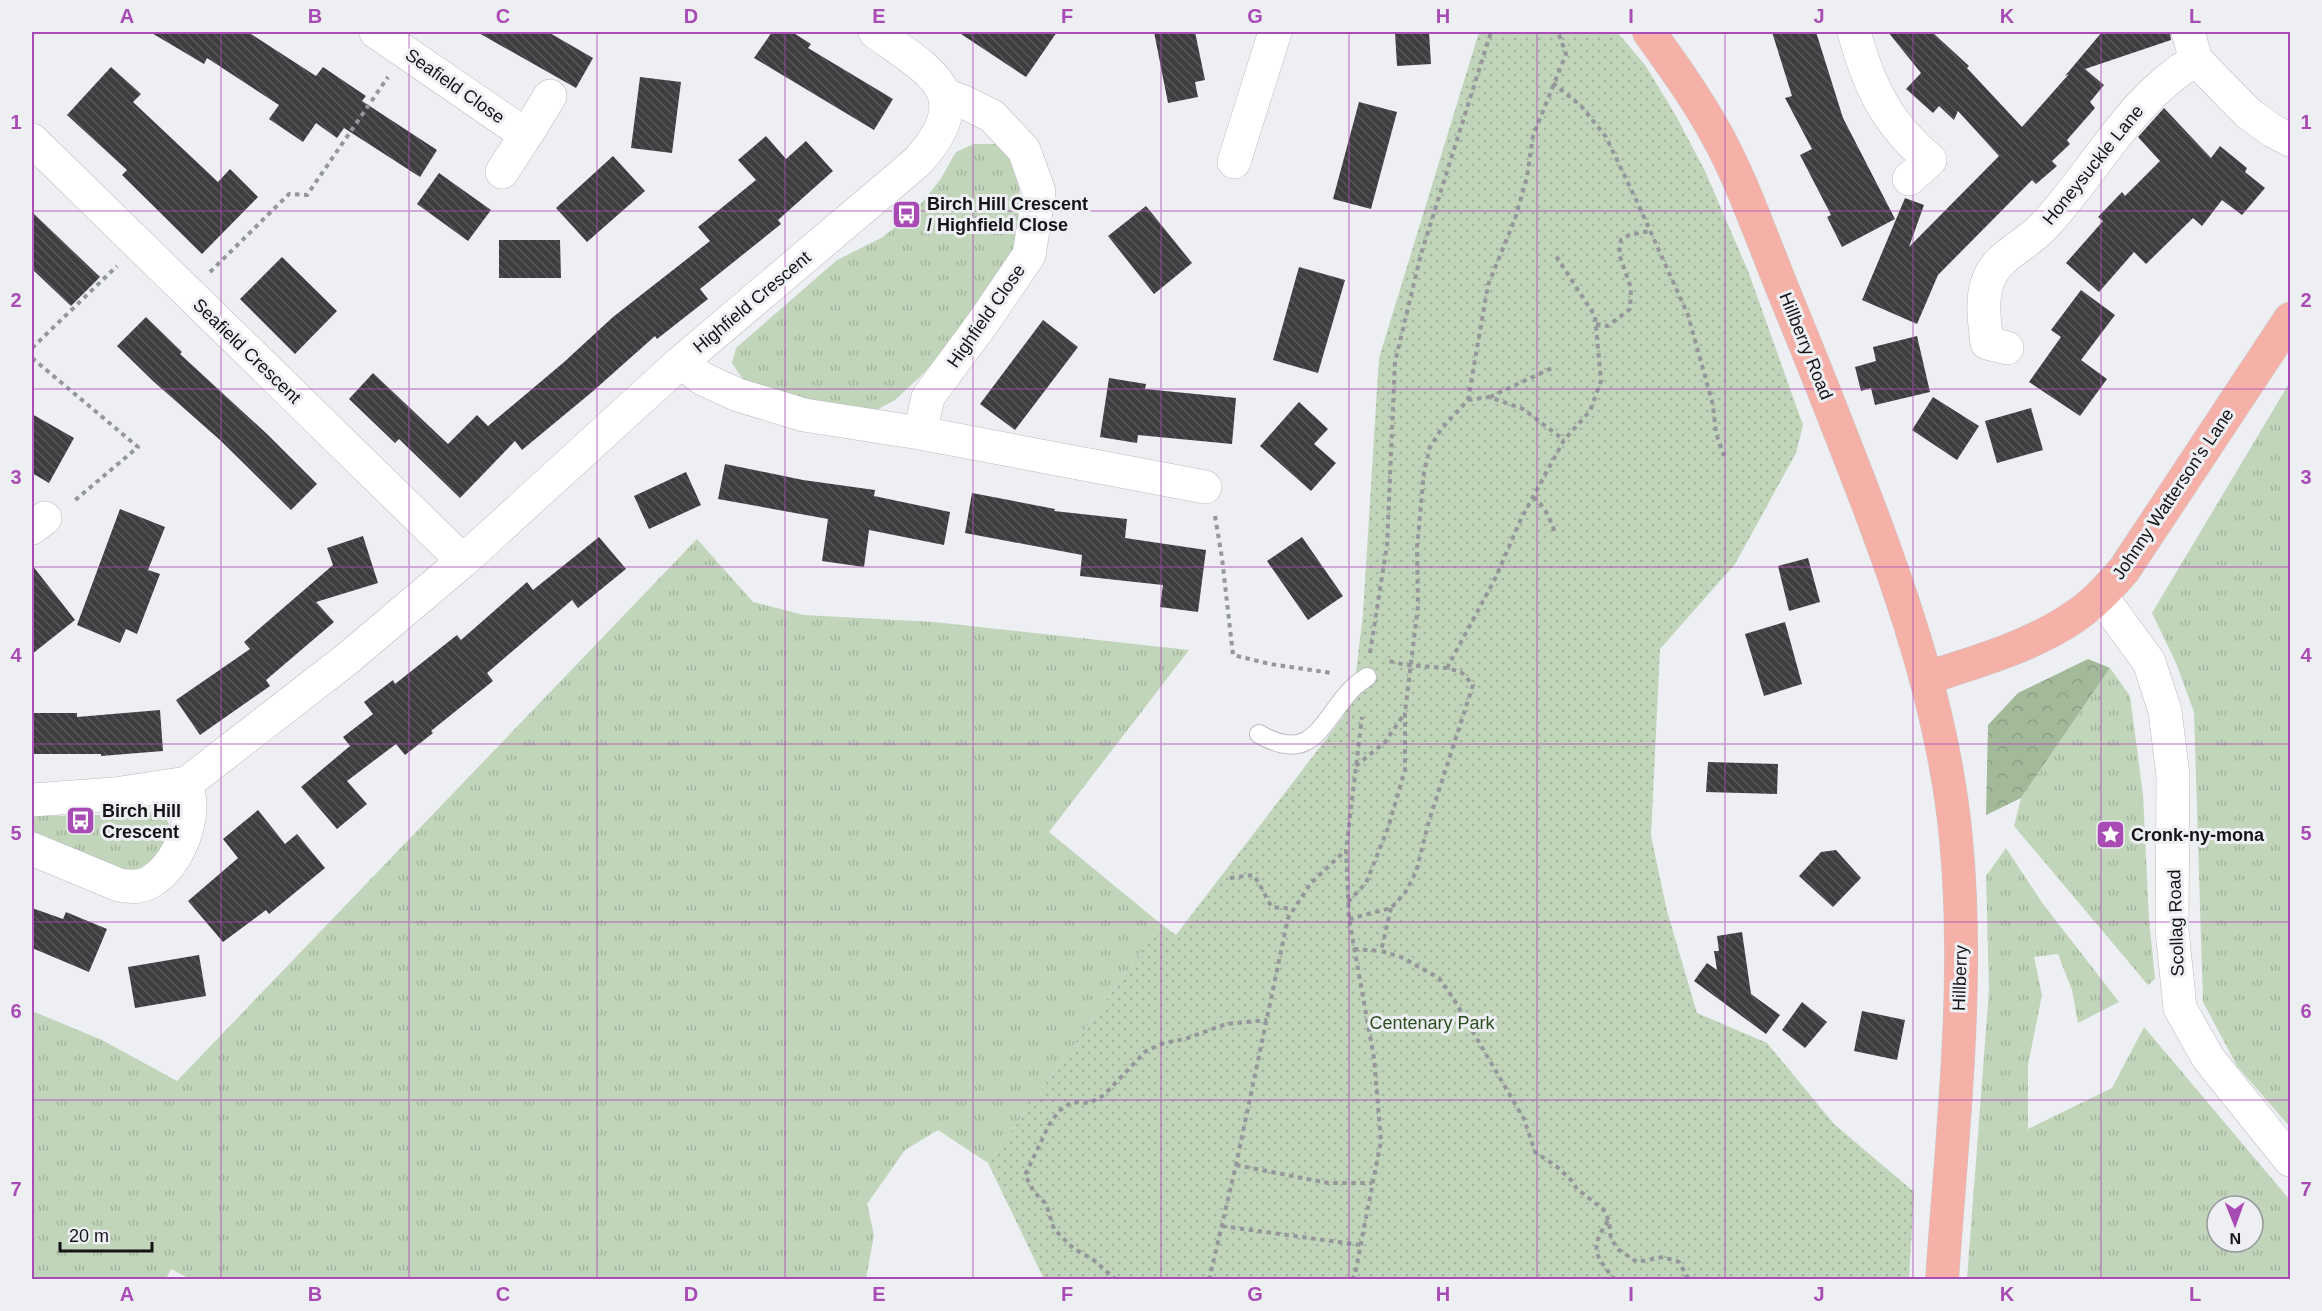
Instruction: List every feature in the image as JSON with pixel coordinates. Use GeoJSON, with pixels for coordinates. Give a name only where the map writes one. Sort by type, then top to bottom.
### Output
{"type":"FeatureCollection","features":[{"type":"Feature","properties":{"kind":"highway","name":"Hillberry Road"},"geometry":{"type":"LineString","coordinates":[[1649,32],[1716,133],[1740,183],[1847,450],[1900,595],[1926,678]]}},
{"type":"Feature","properties":{"kind":"highway","name":"Johnny Watterson's Lane"},"geometry":{"type":"LineString","coordinates":[[1926,678],[2039,637],[2075,617],[2101,596],[2124,570],[2290,319]]}},
{"type":"Feature","properties":{"kind":"highway","name":"Hillberry"},"geometry":{"type":"LineString","coordinates":[[1926,678],[1950,791],[1960,892],[1962,947],[1942,1280]]}},
{"type":"Feature","properties":{"kind":"street"},"geometry":{"type":"LineString","coordinates":[[876,32],[936,78],[945,95]]}},
{"type":"Feature","properties":{"kind":"street"},"geometry":{"type":"LineString","coordinates":[[1234,162],[1275,32]]}},
{"type":"Feature","properties":{"kind":"street"},"geometry":{"type":"LineString","coordinates":[[1854,32],[1864,66],[1884,110],[1908,141],[1929,162]]}},
{"type":"Feature","properties":{"kind":"street","name":"Seafield Close"},"geometry":{"type":"LineString","coordinates":[[389,38],[526,135]]}},
{"type":"Feature","properties":{"kind":"street"},"geometry":{"type":"LineString","coordinates":[[2192,46],[2248,113],[2272,131],[2290,140]]}},
{"type":"Feature","properties":{"kind":"street","name":"Honeysuckle Lane"},"geometry":{"type":"LineString","coordinates":[[1986,345],[1983,309],[1987,283],[2002,258],[2042,229],[2142,103],[2179,70],[2192,46]]}},
{"type":"Feature","properties":{"kind":"street","name":"Highfield Crescent"},"geometry":{"type":"LineString","coordinates":[[463,561],[681,362],[917,162],[940,134],[945,122],[945,95]]}},
{"type":"Feature","properties":{"kind":"street","name":"Highfield Close"},"geometry":{"type":"LineString","coordinates":[[920,433],[928,396],[982,324],[1029,255],[1039,192],[1024,150],[992,116],[945,95]]}},
{"type":"Feature","properties":{"kind":"street"},"geometry":{"type":"LineString","coordinates":[[502,172],[550,96]]}},
{"type":"Feature","properties":{"kind":"street","name":"Seafield Crescent"},"geometry":{"type":"LineString","coordinates":[[32,140],[463,561]]}},
{"type":"Feature","properties":{"kind":"street"},"geometry":{"type":"LineString","coordinates":[[681,362],[703,379],[738,395],[804,415],[920,433],[1205,487]]}},
{"type":"Feature","properties":{"kind":"street"},"geometry":{"type":"LineString","coordinates":[[32,800],[115,794],[187,783],[347,659],[463,561]]}},
{"type":"Feature","properties":{"kind":"street","name":"Scollag Road"},"geometry":{"type":"LineString","coordinates":[[2101,596],[2150,662],[2165,711],[2173,775],[2172,930],[2181,1008],[2208,1058],[2290,1160]]}},
{"type":"Feature","properties":{"kind":"street"},"geometry":{"type":"LineString","coordinates":[[32,849],[119,885],[134,888],[150,883],[168,868],[186,835],[190,806],[187,783]]}},
{"type":"Feature","properties":{"kind":"lane"},"geometry":{"type":"LineString","coordinates":[[1259,734],[1283,745],[1310,741],[1368,668]]}},
{"type":"Feature","properties":{"kind":"path"},"geometry":{"type":"LineString","coordinates":[[1352,1280],[1381,1141],[1374,1058],[1349,919],[1346,850],[1368,668],[1387,545],[1395,362],[1421,254],[1491,32]]}},
{"type":"Feature","properties":{"kind":"path"},"geometry":{"type":"LineString","coordinates":[[1348,903],[1366,883],[1388,828],[1405,770],[1405,712],[1418,606],[1417,549],[1424,472],[1430,447],[1442,428],[1468,400],[1488,285],[1515,219],[1527,177],[1533,136],[1566,54],[1558,32]]}},
{"type":"Feature","properties":{"kind":"path"},"geometry":{"type":"LineString","coordinates":[[188,293],[289,194],[307,195],[389,38]]}},
{"type":"Feature","properties":{"kind":"path"},"geometry":{"type":"LineString","coordinates":[[1553,83],[1581,106],[1606,137],[1650,231],[1688,315],[1713,405],[1716,433],[1725,456]]}},
{"type":"Feature","properties":{"kind":"path"},"geometry":{"type":"LineString","coordinates":[[1596,324],[1608,326],[1630,309],[1631,288],[1619,254],[1621,240],[1629,235],[1650,231]]}},
{"type":"Feature","properties":{"kind":"path"},"geometry":{"type":"LineString","coordinates":[[32,348],[140,245]]}},
{"type":"Feature","properties":{"kind":"path"},"geometry":{"type":"LineString","coordinates":[[1447,668],[1495,579],[1533,497],[1564,440],[1590,411],[1601,381],[1594,316],[1554,253]]}},
{"type":"Feature","properties":{"kind":"path"},"geometry":{"type":"LineString","coordinates":[[32,358],[138,447],[55,517],[38,523]]}},
{"type":"Feature","properties":{"kind":"path"},"geometry":{"type":"LineString","coordinates":[[1468,400],[1489,397],[1554,367]]}},
{"type":"Feature","properties":{"kind":"path"},"geometry":{"type":"LineString","coordinates":[[1489,397],[1523,409],[1564,440]]}},
{"type":"Feature","properties":{"kind":"path"},"geometry":{"type":"LineString","coordinates":[[1205,487],[1216,517],[1233,655],[1260,663],[1325,673]]}},
{"type":"Feature","properties":{"kind":"path"},"geometry":{"type":"LineString","coordinates":[[1533,497],[1547,512],[1556,535]]}},
{"type":"Feature","properties":{"kind":"path"},"geometry":{"type":"LineString","coordinates":[[1368,668],[1412,665],[1447,668],[1461,672],[1473,685],[1416,872],[1405,893],[1391,908],[1381,951]]}},
{"type":"Feature","properties":{"kind":"path"},"geometry":{"type":"LineString","coordinates":[[1356,766],[1385,742],[1405,712]]}},
{"type":"Feature","properties":{"kind":"path"},"geometry":{"type":"LineString","coordinates":[[1209,1280],[1236,1166],[1288,918],[1311,883],[1346,850]]}},
{"type":"Feature","properties":{"kind":"path"},"geometry":{"type":"LineString","coordinates":[[1230,878],[1253,875],[1272,907],[1294,909]]}},
{"type":"Feature","properties":{"kind":"path"},"geometry":{"type":"LineString","coordinates":[[1349,919],[1391,908]]}},
{"type":"Feature","properties":{"kind":"path"},"geometry":{"type":"LineString","coordinates":[[1354,949],[1381,951],[1401,957],[1439,978],[1524,1119],[1534,1152],[1556,1166],[1577,1189],[1603,1209],[1611,1239],[1619,1250],[1637,1262],[1663,1257],[1679,1262],[1689,1280]]}},
{"type":"Feature","properties":{"kind":"path"},"geometry":{"type":"LineString","coordinates":[[1116,1280],[1095,1261],[1073,1248],[1054,1229],[1046,1204],[1034,1192],[1025,1175],[1049,1125],[1059,1111],[1072,1102],[1090,1103],[1104,1095],[1146,1051],[1164,1043],[1185,1039],[1226,1024],[1267,1020]]}},
{"type":"Feature","properties":{"kind":"path"},"geometry":{"type":"LineString","coordinates":[[1236,1166],[1328,1183],[1372,1183]]}},
{"type":"Feature","properties":{"kind":"path"},"geometry":{"type":"LineString","coordinates":[[1608,1221],[1598,1237],[1599,1261],[1616,1280]]}},
{"type":"Feature","properties":{"kind":"path"},"geometry":{"type":"LineString","coordinates":[[1221,1226],[1360,1245]]}},
{"type":"Feature","properties":{"kind":"green space","name":"Centenary Park"},"geometry":{"type":"Polygon","coordinates":[[[1479,32],[1617,32],[1645,65],[1676,116],[1705,171],[1748,271],[1803,425],[1796,453],[1735,564],[1660,649],[1651,836],[1667,911],[1697,1013],[1767,1043],[1834,1124],[1914,1192],[1909,1279],[1044,1279],[988,1163],[1161,924],[1176,935],[1343,717],[1355,681],[1363,614],[1379,358],[1479,32]]]}},
{"type":"Feature","properties":{"kind":"green space"},"geometry":{"type":"Polygon","coordinates":[[[974,144],[995,144],[1011,160],[1019,187],[1021,213],[1017,245],[982,300],[925,372],[895,400],[867,415],[746,384],[732,363],[736,348],[837,260],[883,237],[916,210],[940,180],[956,152],[974,144]]]}},
{"type":"Feature","properties":{"kind":"green space"},"geometry":{"type":"Polygon","coordinates":[[[2290,382],[2290,1127],[2237,1066],[2203,1002],[2194,712],[2176,663],[2152,613],[2290,382]]]}},
{"type":"Feature","properties":{"kind":"green space"},"geometry":{"type":"Polygon","coordinates":[[[697,539],[753,602],[804,615],[934,622],[1189,650],[1049,832],[1161,924],[988,1163],[938,1130],[905,1150],[867,1204],[874,1235],[866,1279],[192,1280],[171,1269],[166,1279],[32,1279],[32,1011],[102,1040],[177,1081],[697,539]]]}},
{"type":"Feature","properties":{"kind":"green space"},"geometry":{"type":"Polygon","coordinates":[[[2088,659],[2110,668],[2021,798],[1986,815],[1988,725],[2018,693],[2088,659]]]}},
{"type":"Feature","properties":{"kind":"green space"},"geometry":{"type":"Polygon","coordinates":[[[2110,668],[2130,696],[2143,795],[2149,919],[2155,979],[2148,985],[2014,826],[2021,798],[2110,668]]]}},
{"type":"Feature","properties":{"kind":"green space"},"geometry":{"type":"Polygon","coordinates":[[[156,811],[167,820],[170,831],[163,858],[127,875],[32,839],[32,815],[74,816],[74,829],[93,830],[93,815],[125,815],[156,811]]]}},
{"type":"Feature","properties":{"kind":"green space"},"geometry":{"type":"Polygon","coordinates":[[[2006,848],[2043,904],[2119,1002],[2078,1023],[2072,990],[2058,954],[2034,957],[2042,995],[2028,1065],[2028,1129],[2112,1088],[2144,1027],[2290,1200],[2290,1279],[1967,1279],[1989,990],[1986,876],[2006,848]]]}},
{"type":"Feature","properties":{"kind":"building"},"geometry":{"type":"Polygon","coordinates":[[[150,32],[248,32],[316,76],[323,67],[366,96],[362,101],[437,150],[420,177],[344,128],[337,138],[316,123],[303,142],[269,119],[279,105],[207,58],[204,64],[150,32]]]}},
{"type":"Feature","properties":{"kind":"building"},"geometry":{"type":"Polygon","coordinates":[[[477,32],[548,32],[593,58],[576,88],[477,32]]]}},
{"type":"Feature","properties":{"kind":"building"},"geometry":{"type":"Polygon","coordinates":[[[772,32],[792,32],[811,44],[808,48],[893,99],[874,130],[754,58],[772,32]]]}},
{"type":"Feature","properties":{"kind":"building"},"geometry":{"type":"Polygon","coordinates":[[[958,32],[1057,32],[1026,77],[958,32]]]}},
{"type":"Feature","properties":{"kind":"building"},"geometry":{"type":"Polygon","coordinates":[[[1154,32],[1195,32],[1205,80],[1195,82],[1198,97],[1168,103],[1154,32]]]}},
{"type":"Feature","properties":{"kind":"building"},"geometry":{"type":"Polygon","coordinates":[[[1395,32],[1429,32],[1431,64],[1397,66],[1395,32]]]}},
{"type":"Feature","properties":{"kind":"building"},"geometry":{"type":"Polygon","coordinates":[[[1772,32],[1816,32],[1843,118],[1895,219],[1842,247],[1827,217],[1831,215],[1800,155],[1812,149],[1785,98],[1792,96],[1772,32]]]}},
{"type":"Feature","properties":{"kind":"building"},"geometry":{"type":"Polygon","coordinates":[[[1888,32],[1932,32],[1969,66],[1967,68],[2022,127],[2069,74],[2065,76],[2102,32],[2170,32],[2171,40],[2085,69],[2104,85],[2090,102],[2095,108],[2067,140],[2070,144],[2052,161],[2057,166],[2036,184],[2032,180],[1938,275],[1917,324],[1862,300],[1905,198],[1924,205],[1909,247],[1999,156],[1958,111],[1954,120],[1939,106],[1933,113],[1906,89],[1921,73],[1888,32]]]}},
{"type":"Feature","properties":{"kind":"building"},"geometry":{"type":"Polygon","coordinates":[[[111,67],[141,94],[133,102],[218,182],[230,169],[258,197],[202,254],[122,175],[127,170],[67,115],[111,67]]]}},
{"type":"Feature","properties":{"kind":"building"},"geometry":{"type":"Polygon","coordinates":[[[640,77],[681,82],[672,153],[631,148],[640,77]]]}},
{"type":"Feature","properties":{"kind":"building"},"geometry":{"type":"Polygon","coordinates":[[[1359,102],[1397,112],[1371,209],[1333,199],[1359,102]]]}},
{"type":"Feature","properties":{"kind":"building"},"geometry":{"type":"Polygon","coordinates":[[[2164,108],[2211,158],[2220,146],[2247,168],[2245,172],[2265,188],[2242,215],[2222,200],[2202,226],[2193,218],[2146,264],[2134,252],[2099,292],[2066,263],[2103,221],[2098,217],[2122,192],[2125,196],[2160,161],[2138,137],[2164,108]]]}},
{"type":"Feature","properties":{"kind":"building"},"geometry":{"type":"Polygon","coordinates":[[[766,136],[786,159],[806,141],[833,171],[778,220],[781,224],[700,289],[708,299],[657,339],[655,336],[522,450],[515,441],[460,498],[399,439],[395,443],[349,399],[373,373],[448,444],[477,415],[488,426],[563,363],[613,317],[710,241],[698,227],[756,180],[738,160],[766,136]]]}},
{"type":"Feature","properties":{"kind":"building"},"geometry":{"type":"Polygon","coordinates":[[[613,156],[645,191],[587,242],[556,208],[613,156]]]}},
{"type":"Feature","properties":{"kind":"building"},"geometry":{"type":"Polygon","coordinates":[[[439,173],[491,210],[468,241],[417,204],[439,173]]]}},
{"type":"Feature","properties":{"kind":"building"},"geometry":{"type":"Polygon","coordinates":[[[1146,206],[1192,263],[1154,294],[1108,236],[1146,206]]]}},
{"type":"Feature","properties":{"kind":"building"},"geometry":{"type":"Polygon","coordinates":[[[32,212],[100,277],[71,306],[32,269],[32,212]]]}},
{"type":"Feature","properties":{"kind":"building"},"geometry":{"type":"Polygon","coordinates":[[[499,240],[560,240],[561,278],[499,278],[499,240]]]}},
{"type":"Feature","properties":{"kind":"building"},"geometry":{"type":"Polygon","coordinates":[[[282,257],[337,311],[295,354],[240,299],[282,257]]]}},
{"type":"Feature","properties":{"kind":"building"},"geometry":{"type":"Polygon","coordinates":[[[1299,267],[1345,280],[1318,373],[1273,360],[1299,267]]]}},
{"type":"Feature","properties":{"kind":"building"},"geometry":{"type":"Polygon","coordinates":[[[2081,290],[2115,315],[2081,360],[2107,379],[2080,416],[2029,382],[2061,337],[2051,330],[2081,290]]]}},
{"type":"Feature","properties":{"kind":"building"},"geometry":{"type":"Polygon","coordinates":[[[146,317],[182,352],[180,354],[267,434],[317,484],[291,510],[220,440],[117,346],[146,317]]]}},
{"type":"Feature","properties":{"kind":"building"},"geometry":{"type":"Polygon","coordinates":[[[1043,320],[1078,347],[1015,430],[980,404],[1043,320]]]}},
{"type":"Feature","properties":{"kind":"building"},"geometry":{"type":"Polygon","coordinates":[[[1917,336],[1930,392],[1875,405],[1871,388],[1861,391],[1855,367],[1876,361],[1873,347],[1917,336]]]}},
{"type":"Feature","properties":{"kind":"building"},"geometry":{"type":"Polygon","coordinates":[[[1109,378],[1146,384],[1145,389],[1236,398],[1232,444],[1138,435],[1137,443],[1100,437],[1109,378]]]}},
{"type":"Feature","properties":{"kind":"building"},"geometry":{"type":"Polygon","coordinates":[[[1933,397],[1979,426],[1957,460],[1912,430],[1933,397]]]}},
{"type":"Feature","properties":{"kind":"building"},"geometry":{"type":"Polygon","coordinates":[[[1299,402],[1328,429],[1314,444],[1336,463],[1311,491],[1260,446],[1299,402]]]}},
{"type":"Feature","properties":{"kind":"building"},"geometry":{"type":"Polygon","coordinates":[[[2031,408],[2043,450],[1997,463],[1985,421],[2031,408]]]}},
{"type":"Feature","properties":{"kind":"building"},"geometry":{"type":"Polygon","coordinates":[[[32,414],[74,438],[49,483],[32,473],[32,414]]]}},
{"type":"Feature","properties":{"kind":"building"},"geometry":{"type":"Polygon","coordinates":[[[725,464],[803,480],[875,490],[874,496],[950,512],[944,545],[869,530],[864,567],[822,561],[828,519],[718,499],[725,464]]]}},
{"type":"Feature","properties":{"kind":"building"},"geometry":{"type":"Polygon","coordinates":[[[686,472],[701,505],[649,529],[634,496],[686,472]]]}},
{"type":"Feature","properties":{"kind":"building"},"geometry":{"type":"Polygon","coordinates":[[[972,493],[1055,509],[1054,511],[1127,519],[1125,538],[1206,550],[1198,612],[1160,607],[1163,585],[1080,576],[1082,555],[965,533],[972,493]]]}},
{"type":"Feature","properties":{"kind":"building"},"geometry":{"type":"Polygon","coordinates":[[[120,509],[165,527],[148,570],[160,574],[137,634],[126,629],[120,643],[77,625],[120,509]]]}},
{"type":"Feature","properties":{"kind":"building"},"geometry":{"type":"Polygon","coordinates":[[[363,536],[378,583],[316,602],[334,622],[266,680],[270,686],[200,735],[176,700],[250,649],[244,642],[333,565],[327,548],[363,536]]]}},
{"type":"Feature","properties":{"kind":"building"},"geometry":{"type":"Polygon","coordinates":[[[599,537],[626,569],[578,608],[572,600],[487,673],[493,681],[405,755],[396,744],[347,781],[367,804],[337,829],[301,787],[350,746],[343,737],[373,714],[364,702],[393,680],[395,684],[457,635],[461,640],[527,582],[533,590],[599,537]]]}},
{"type":"Feature","properties":{"kind":"building"},"geometry":{"type":"Polygon","coordinates":[[[1302,537],[1343,596],[1308,620],[1267,561],[1302,537]]]}},
{"type":"Feature","properties":{"kind":"building"},"geometry":{"type":"Polygon","coordinates":[[[1808,558],[1820,602],[1789,611],[1778,566],[1808,558]]]}},
{"type":"Feature","properties":{"kind":"building"},"geometry":{"type":"Polygon","coordinates":[[[32,565],[75,620],[32,654],[32,565]]]}},
{"type":"Feature","properties":{"kind":"building"},"geometry":{"type":"Polygon","coordinates":[[[1785,622],[1802,684],[1764,696],[1745,634],[1785,622]]]}},
{"type":"Feature","properties":{"kind":"building"},"geometry":{"type":"Polygon","coordinates":[[[160,710],[163,751],[101,756],[101,754],[32,754],[32,713],[77,713],[77,717],[160,710]]]}},
{"type":"Feature","properties":{"kind":"building"},"geometry":{"type":"Polygon","coordinates":[[[1708,762],[1778,764],[1777,794],[1706,792],[1708,762]]]}},
{"type":"Feature","properties":{"kind":"building"},"geometry":{"type":"Polygon","coordinates":[[[258,810],[285,844],[297,834],[325,868],[269,914],[266,910],[223,942],[188,901],[238,858],[223,839],[258,810]]]}},
{"type":"Feature","properties":{"kind":"building"},"geometry":{"type":"Polygon","coordinates":[[[1836,850],[1861,878],[1833,907],[1799,876],[1821,852],[1836,850]]]}},
{"type":"Feature","properties":{"kind":"building"},"geometry":{"type":"Polygon","coordinates":[[[32,908],[63,919],[66,912],[107,929],[89,972],[32,948],[32,908]]]}},
{"type":"Feature","properties":{"kind":"building"},"geometry":{"type":"Polygon","coordinates":[[[1742,932],[1751,994],[1780,1015],[1766,1034],[1694,981],[1707,963],[1717,970],[1714,951],[1719,951],[1717,936],[1742,932]]]}},
{"type":"Feature","properties":{"kind":"building"},"geometry":{"type":"Polygon","coordinates":[[[199,955],[206,996],[135,1008],[128,967],[199,955]]]}},
{"type":"Feature","properties":{"kind":"building"},"geometry":{"type":"Polygon","coordinates":[[[1802,1002],[1827,1022],[1805,1048],[1782,1030],[1802,1002]]]}},
{"type":"Feature","properties":{"kind":"building"},"geometry":{"type":"Polygon","coordinates":[[[1862,1011],[1905,1020],[1897,1060],[1854,1051],[1862,1011]]]}},
{"type":"Feature","properties":{"kind":"place","name":"Birch Hill Crescent / Highfield Close"},"geometry":{"type":"Point","coordinates":[906,214]}},
{"type":"Feature","properties":{"kind":"place","name":"Birch Hill Crescent"},"geometry":{"type":"Point","coordinates":[81,821]}},
{"type":"Feature","properties":{"kind":"place","name":"Cronk-ny-mona"},"geometry":{"type":"Point","coordinates":[2110,835]}}]}
